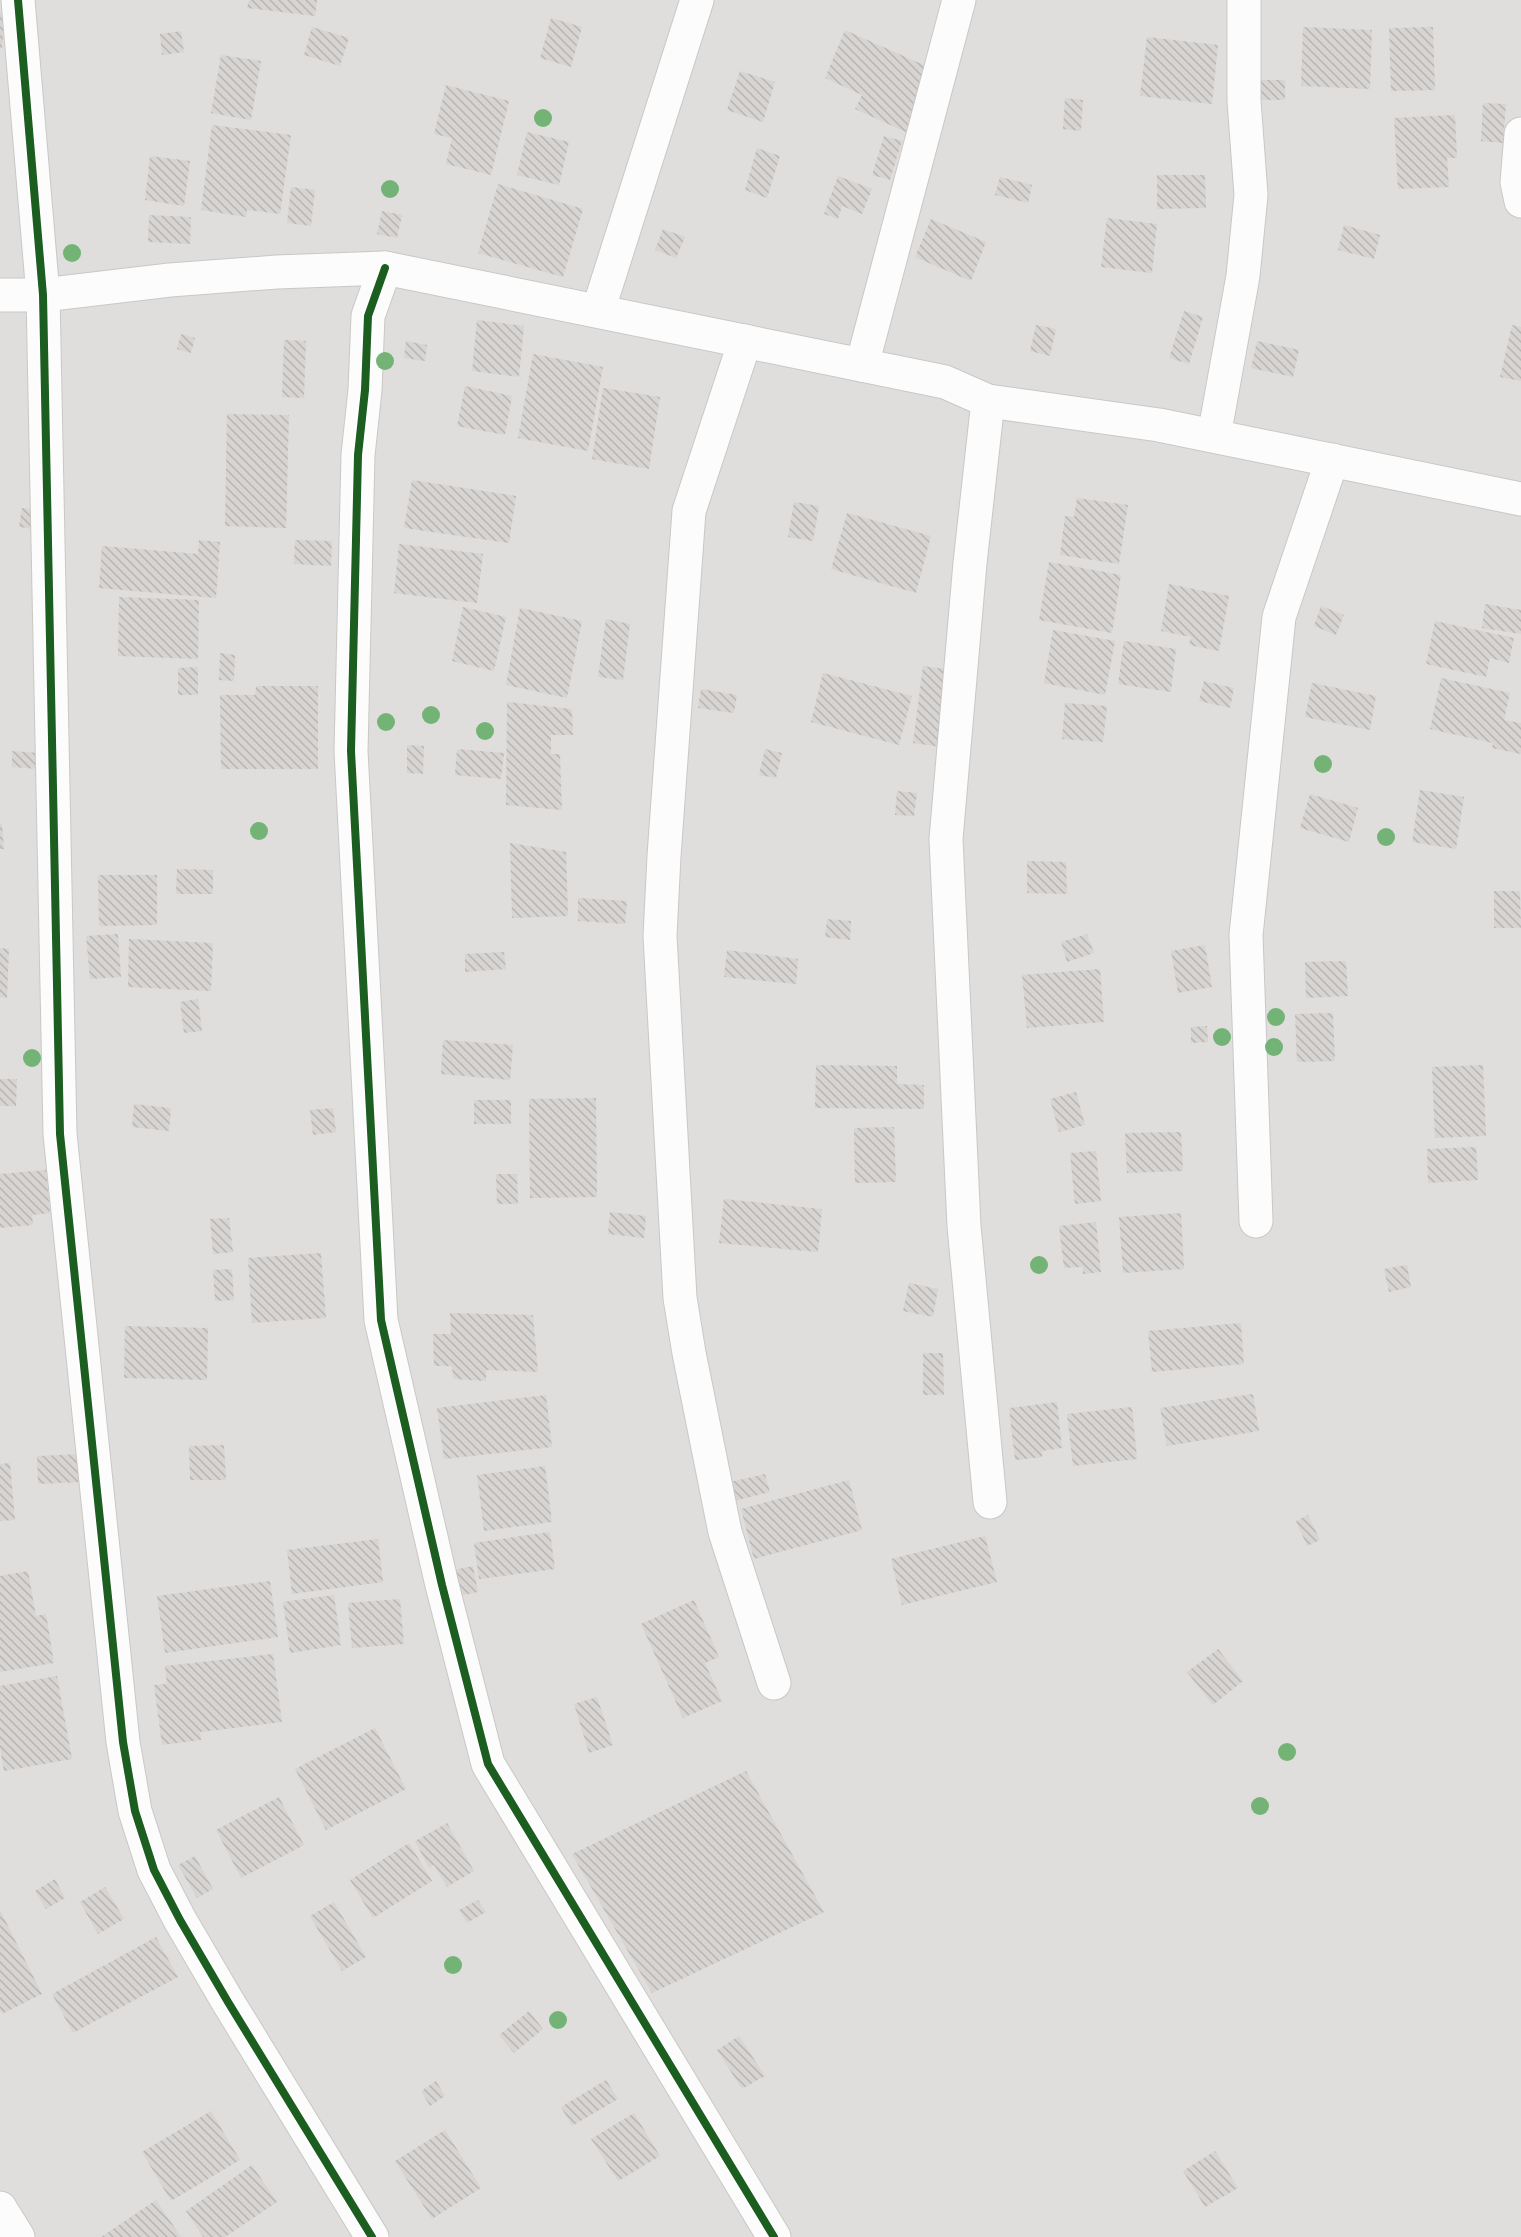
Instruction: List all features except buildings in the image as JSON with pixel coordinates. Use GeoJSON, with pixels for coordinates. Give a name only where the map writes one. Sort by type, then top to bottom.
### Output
{"type":"FeatureCollection","features":[{"type":"Feature","properties":{"kind":"street"},"geometry":{"type":"LineString","coordinates":[[18,0],[42,295],[60,1134],[125,1754],[135,1811],[154,1870],[228,2002],[372,2237]]}},
{"type":"Feature","properties":{"kind":"street"},"geometry":{"type":"LineString","coordinates":[[598,311],[697,0]]}},
{"type":"Feature","properties":{"kind":"street"},"geometry":{"type":"LineString","coordinates":[[862,365],[959,0]]}},
{"type":"Feature","properties":{"kind":"street"},"geometry":{"type":"LineString","coordinates":[[1214,436],[1243,276],[1251,195],[1245,101],[1244,0]]}},
{"type":"Feature","properties":{"kind":"street"},"geometry":{"type":"LineString","coordinates":[[1521,134],[1517,182],[1521,201]]}},
{"type":"Feature","properties":{"kind":"street"},"geometry":{"type":"LineString","coordinates":[[385,268],[368,316],[358,455],[351,751],[381,1320],[442,1585],[488,1764],[774,2237]]}},
{"type":"Feature","properties":{"kind":"street"},"geometry":{"type":"LineString","coordinates":[[0,295],[42,295],[170,280],[277,272],[385,268],[945,382],[988,401],[1159,425],[1521,499]]}},
{"type":"Feature","properties":{"kind":"street"},"geometry":{"type":"LineString","coordinates":[[745,341],[689,511],[664,844],[660,936],[680,1298],[685,1331],[724,1532],[774,1683]]}},
{"type":"Feature","properties":{"kind":"street"},"geometry":{"type":"LineString","coordinates":[[988,401],[970,563],[946,838],[964,1226],[990,1502]]}},
{"type":"Feature","properties":{"kind":"street"},"geometry":{"type":"LineString","coordinates":[[1256,1221],[1246,935],[1279,617],[1332,460]]}},
{"type":"Feature","properties":{"kind":"street"},"geometry":{"type":"LineString","coordinates":[[0,2208],[18,2237]]}},
{"type":"Feature","properties":{"kind":"shaded area"},"geometry":{"type":"Polygon","coordinates":[[[0,0],[1521,0],[1521,2237],[0,2237],[0,0]]]}},
{"type":"Feature","properties":{"kind":"cycle path"},"geometry":{"type":"LineString","coordinates":[[18,0],[43,295],[60,1134],[123,1742],[135,1811],[154,1870],[228,2002],[372,2237]]}},
{"type":"Feature","properties":{"kind":"cycle path"},"geometry":{"type":"LineString","coordinates":[[385,268],[368,316],[365,390],[358,455],[351,751],[381,1320],[442,1585],[488,1764],[774,2237]]}}]}
